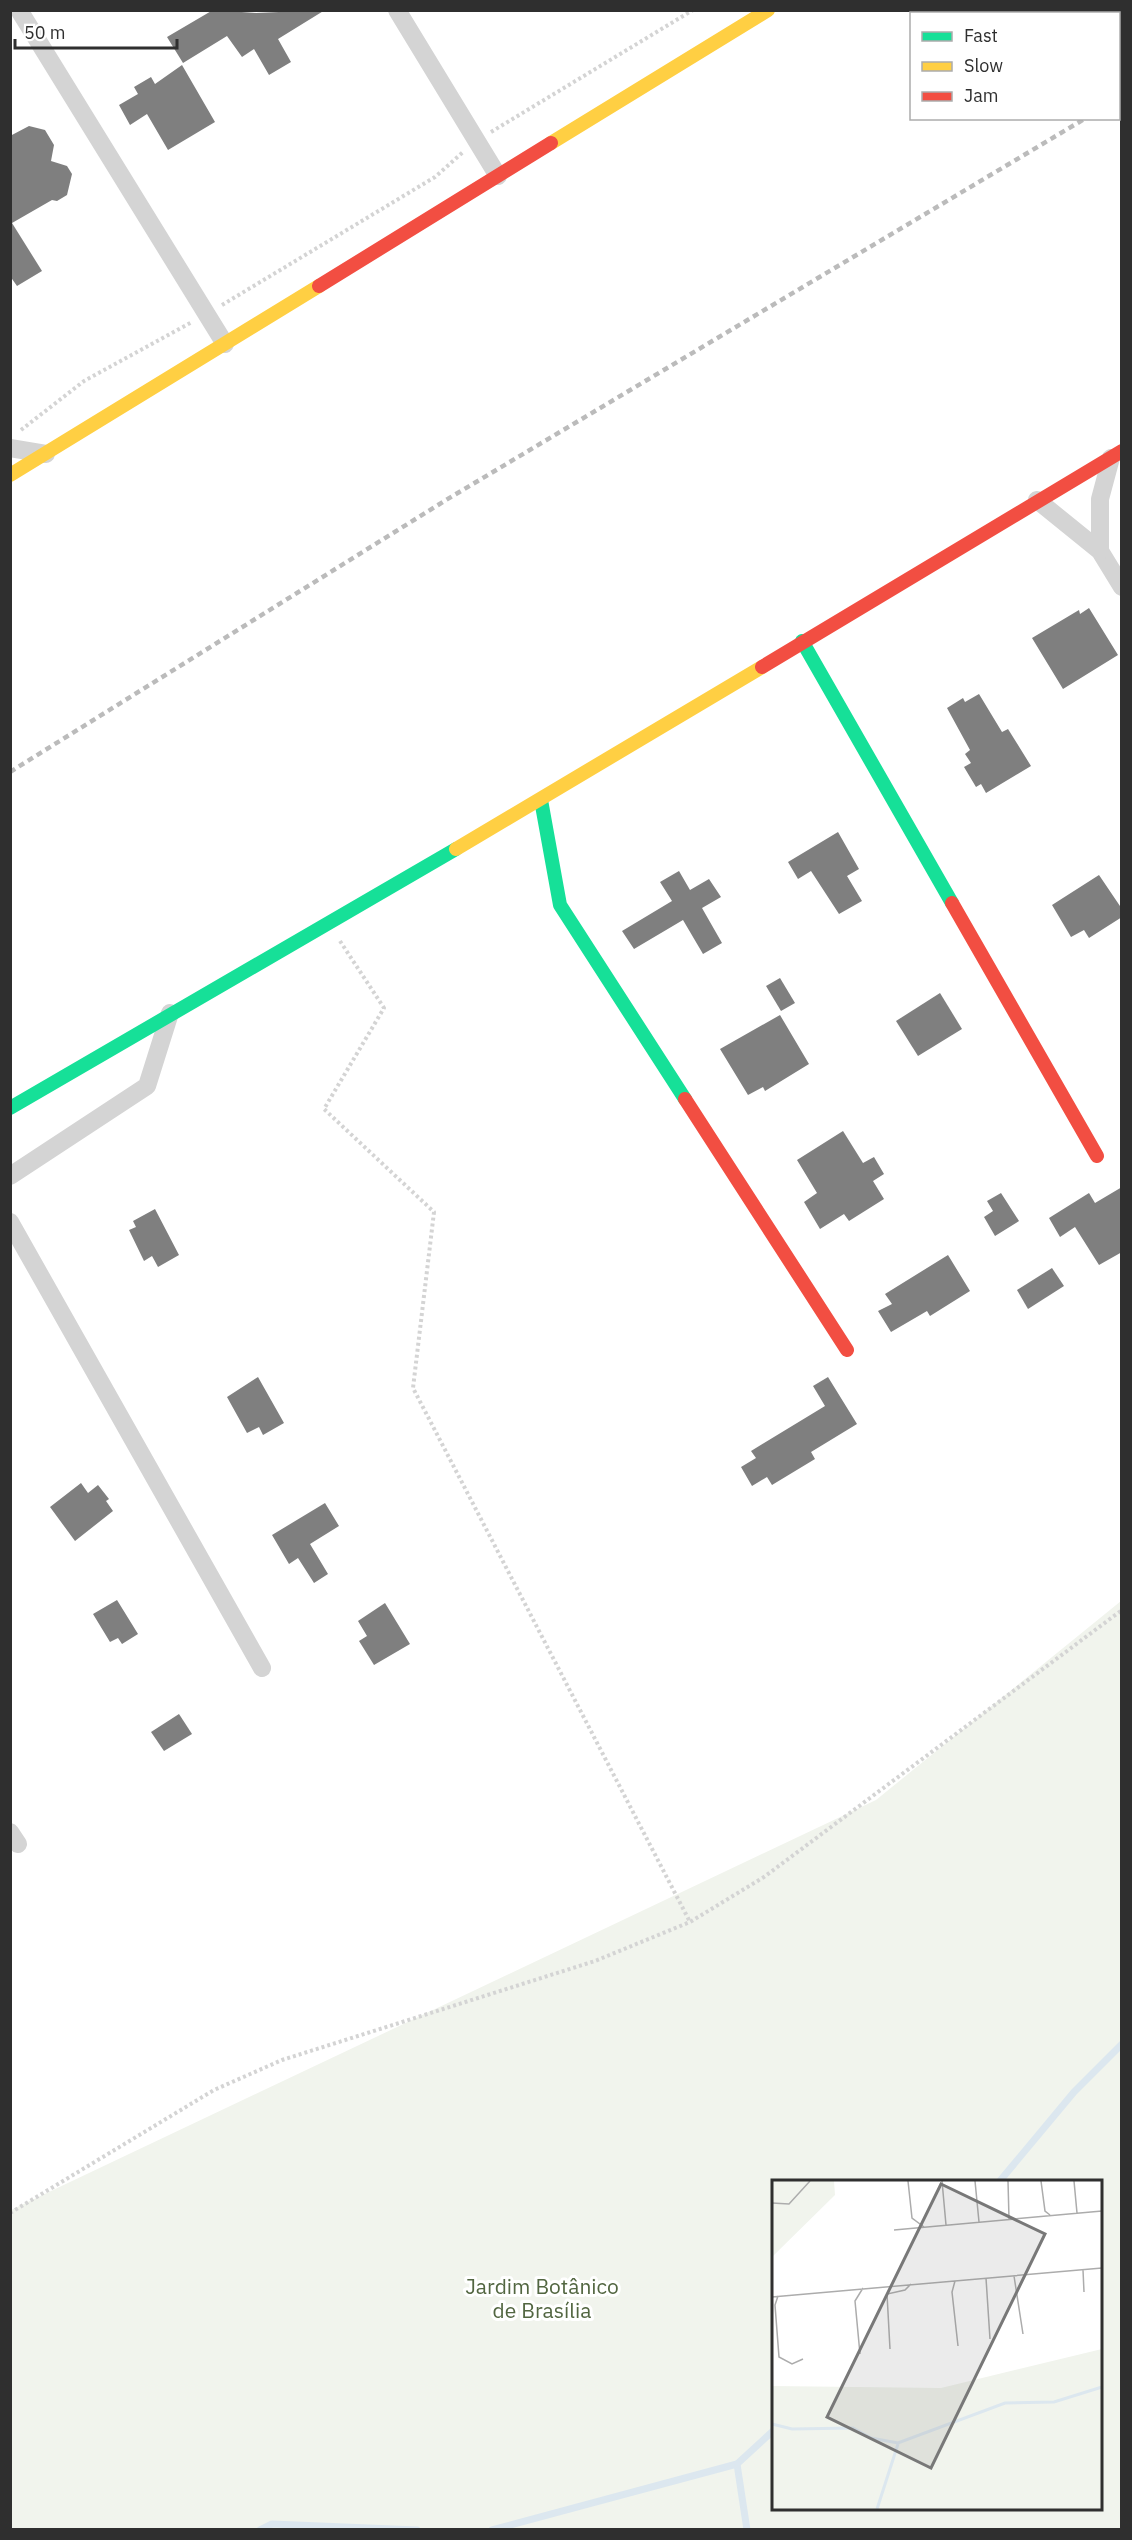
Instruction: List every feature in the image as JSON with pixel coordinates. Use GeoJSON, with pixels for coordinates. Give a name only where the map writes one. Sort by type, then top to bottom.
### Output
{"type":"FeatureCollection","features":[{"type":"Feature","properties":{"kind":"street"},"geometry":{"type":"LineString","coordinates":[[19,10],[225,344]]}},
{"type":"Feature","properties":{"kind":"street"},"geometry":{"type":"LineString","coordinates":[[397,10],[498,176]]}},
{"type":"Feature","properties":{"kind":"street"},"geometry":{"type":"LineString","coordinates":[[10,475],[760,13]]}},
{"type":"Feature","properties":{"kind":"street"},"geometry":{"type":"LineString","coordinates":[[10,448],[46,454]]}},
{"type":"Feature","properties":{"kind":"street"},"geometry":{"type":"LineString","coordinates":[[10,1108],[170,1013],[541,800],[1116,454]]}},
{"type":"Feature","properties":{"kind":"street"},"geometry":{"type":"LineString","coordinates":[[1100,551],[1100,498],[1116,454]]}},
{"type":"Feature","properties":{"kind":"street"},"geometry":{"type":"LineString","coordinates":[[1037,500],[1100,551],[1122,587]]}},
{"type":"Feature","properties":{"kind":"street"},"geometry":{"type":"LineString","coordinates":[[802,641],[1097,1156]]}},
{"type":"Feature","properties":{"kind":"street"},"geometry":{"type":"LineString","coordinates":[[541,800],[560,905],[847,1350]]}},
{"type":"Feature","properties":{"kind":"street"},"geometry":{"type":"LineString","coordinates":[[10,1176],[147,1086],[170,1013]]}},
{"type":"Feature","properties":{"kind":"street"},"geometry":{"type":"LineString","coordinates":[[10,1222],[262,1668]]}},
{"type":"Feature","properties":{"kind":"path"},"geometry":{"type":"LineString","coordinates":[[20,430],[84,381],[206,314],[435,177],[477,140],[693,10]]}},
{"type":"Feature","properties":{"kind":"path"},"geometry":{"type":"LineString","coordinates":[[327,923],[384,1008],[324,1109],[434,1212],[413,1388],[690,1922]]}},
{"type":"Feature","properties":{"kind":"path"},"geometry":{"type":"LineString","coordinates":[[10,2213],[214,2090],[282,2060],[595,1961],[690,1922],[764,1877],[1122,1610]]}},
{"type":"Feature","properties":{"kind":"green space","name":"Jardim Botânico de Brasília"},"geometry":{"type":"Polygon","coordinates":[[[1121,1601],[1121,2529],[11,2529],[11,2210],[876,1800],[1121,1601]]]}},
{"type":"Feature","properties":{"kind":"building"},"geometry":{"type":"Polygon","coordinates":[[[213,10],[256,13],[325,10],[278,39],[291,62],[269,75],[254,49],[242,57],[227,36],[183,63],[167,37],[213,10]]]}},
{"type":"Feature","properties":{"kind":"building"},"geometry":{"type":"Polygon","coordinates":[[[182,65],[215,122],[168,150],[147,114],[130,125],[119,105],[138,94],[134,87],[151,77],[155,84],[182,65]]]}},
{"type":"Feature","properties":{"kind":"building"},"geometry":{"type":"Polygon","coordinates":[[[29,126],[45,130],[54,145],[51,161],[67,166],[72,174],[67,195],[57,201],[52,200],[12,223],[42,271],[17,286],[10,276],[10,136],[29,126]]]}},
{"type":"Feature","properties":{"kind":"building"},"geometry":{"type":"Polygon","coordinates":[[[1089,608],[1118,655],[1063,689],[1032,638],[1079,610],[1080,614],[1089,608]]]}},
{"type":"Feature","properties":{"kind":"building"},"geometry":{"type":"Polygon","coordinates":[[[979,694],[1002,732],[1008,729],[1031,766],[986,793],[981,784],[976,787],[964,767],[971,763],[965,754],[970,750],[947,708],[963,698],[965,702],[979,694]]]}},
{"type":"Feature","properties":{"kind":"building"},"geometry":{"type":"Polygon","coordinates":[[[838,832],[859,869],[847,876],[862,901],[839,914],[811,871],[798,879],[788,862],[838,832]]]}},
{"type":"Feature","properties":{"kind":"building"},"geometry":{"type":"Polygon","coordinates":[[[679,871],[690,890],[709,879],[721,897],[702,908],[722,943],[703,954],[683,920],[634,949],[622,931],[672,901],[660,882],[679,871]]]}},
{"type":"Feature","properties":{"kind":"building"},"geometry":{"type":"Polygon","coordinates":[[[1099,875],[1122,909],[1122,917],[1089,938],[1084,930],[1071,937],[1052,905],[1099,875]]]}},
{"type":"Feature","properties":{"kind":"building"},"geometry":{"type":"Polygon","coordinates":[[[780,978],[795,1003],[781,1011],[766,986],[780,978]]]}},
{"type":"Feature","properties":{"kind":"building"},"geometry":{"type":"Polygon","coordinates":[[[940,993],[962,1029],[918,1056],[896,1021],[940,993]]]}},
{"type":"Feature","properties":{"kind":"building"},"geometry":{"type":"Polygon","coordinates":[[[780,1015],[809,1064],[765,1091],[763,1087],[748,1095],[720,1049],[780,1015]]]}},
{"type":"Feature","properties":{"kind":"building"},"geometry":{"type":"Polygon","coordinates":[[[843,1131],[863,1163],[874,1157],[884,1174],[873,1181],[884,1199],[849,1221],[844,1214],[820,1229],[804,1202],[817,1193],[797,1160],[843,1131]]]}},
{"type":"Feature","properties":{"kind":"building"},"geometry":{"type":"Polygon","coordinates":[[[1122,1187],[1122,1252],[1099,1265],[1075,1227],[1060,1237],[1049,1218],[1089,1193],[1095,1203],[1122,1187]]]}},
{"type":"Feature","properties":{"kind":"building"},"geometry":{"type":"Polygon","coordinates":[[[1001,1193],[1019,1221],[995,1236],[984,1217],[993,1211],[987,1201],[1001,1193]]]}},
{"type":"Feature","properties":{"kind":"building"},"geometry":{"type":"Polygon","coordinates":[[[155,1209],[179,1255],[158,1267],[152,1256],[144,1261],[129,1230],[136,1227],[133,1221],[155,1209]]]}},
{"type":"Feature","properties":{"kind":"building"},"geometry":{"type":"Polygon","coordinates":[[[948,1255],[970,1291],[930,1316],[927,1311],[891,1332],[878,1311],[892,1304],[885,1294],[948,1255]]]}},
{"type":"Feature","properties":{"kind":"building"},"geometry":{"type":"Polygon","coordinates":[[[1052,1268],[1064,1286],[1028,1309],[1017,1290],[1052,1268]]]}},
{"type":"Feature","properties":{"kind":"building"},"geometry":{"type":"Polygon","coordinates":[[[258,1377],[284,1423],[263,1435],[259,1427],[247,1433],[227,1397],[258,1377]]]}},
{"type":"Feature","properties":{"kind":"building"},"geometry":{"type":"Polygon","coordinates":[[[828,1377],[857,1424],[811,1452],[815,1459],[772,1485],[767,1477],[752,1486],[741,1467],[756,1458],[751,1451],[825,1406],[813,1386],[828,1377]]]}},
{"type":"Feature","properties":{"kind":"building"},"geometry":{"type":"Polygon","coordinates":[[[81,1483],[88,1493],[98,1485],[109,1499],[106,1501],[113,1511],[75,1541],[50,1507],[81,1483]]]}},
{"type":"Feature","properties":{"kind":"building"},"geometry":{"type":"Polygon","coordinates":[[[325,1503],[339,1526],[310,1544],[328,1574],[314,1583],[298,1558],[289,1564],[272,1535],[325,1503]]]}},
{"type":"Feature","properties":{"kind":"building"},"geometry":{"type":"Polygon","coordinates":[[[117,1600],[138,1634],[122,1644],[118,1638],[110,1642],[93,1614],[117,1600]]]}},
{"type":"Feature","properties":{"kind":"building"},"geometry":{"type":"Polygon","coordinates":[[[385,1603],[410,1644],[374,1665],[359,1641],[367,1636],[358,1621],[385,1603]]]}},
{"type":"Feature","properties":{"kind":"building"},"geometry":{"type":"Polygon","coordinates":[[[179,1714],[192,1734],[164,1751],[151,1732],[179,1714]]]}},
{"type":"Feature","properties":{"kind":"waterway"},"geometry":{"type":"LineString","coordinates":[[1001,2180],[1074,2092],[1122,2044]]}},
{"type":"Feature","properties":{"kind":"waterway"},"geometry":{"type":"LineString","coordinates":[[492,2530],[737,2464],[772,2432]]}},
{"type":"Feature","properties":{"kind":"waterway"},"geometry":{"type":"LineString","coordinates":[[737,2464],[747,2530]]}},
{"type":"Feature","properties":{"kind":"waterway"},"geometry":{"type":"LineString","coordinates":[[260,2530],[272,2524],[417,2530]]}},
{"type":"Feature","properties":{"kind":"railway"},"geometry":{"type":"LineString","coordinates":[[10,772],[446,500],[1083,120]]}},
{"type":"Feature","properties":{"kind":"traffic: fast"},"geometry":{"type":"LineString","coordinates":[[802,641],[952,903]]}},
{"type":"Feature","properties":{"kind":"traffic: fast"},"geometry":{"type":"LineString","coordinates":[[541,800],[560,905],[685,1099]]}},
{"type":"Feature","properties":{"kind":"traffic: fast"},"geometry":{"type":"LineString","coordinates":[[10,1108],[456,849]]}},
{"type":"Feature","properties":{"kind":"traffic: slow"},"geometry":{"type":"LineString","coordinates":[[551,143],[768,10]]}},
{"type":"Feature","properties":{"kind":"traffic: slow"},"geometry":{"type":"LineString","coordinates":[[10,475],[319,286]]}},
{"type":"Feature","properties":{"kind":"traffic: slow"},"geometry":{"type":"LineString","coordinates":[[456,849],[762,667]]}},
{"type":"Feature","properties":{"kind":"traffic: jam"},"geometry":{"type":"LineString","coordinates":[[319,286],[551,143]]}},
{"type":"Feature","properties":{"kind":"traffic: jam"},"geometry":{"type":"LineString","coordinates":[[762,667],[1122,451]]}},
{"type":"Feature","properties":{"kind":"traffic: jam"},"geometry":{"type":"LineString","coordinates":[[952,903],[1097,1156]]}},
{"type":"Feature","properties":{"kind":"traffic: jam"},"geometry":{"type":"LineString","coordinates":[[685,1099],[847,1350]]}}]}
